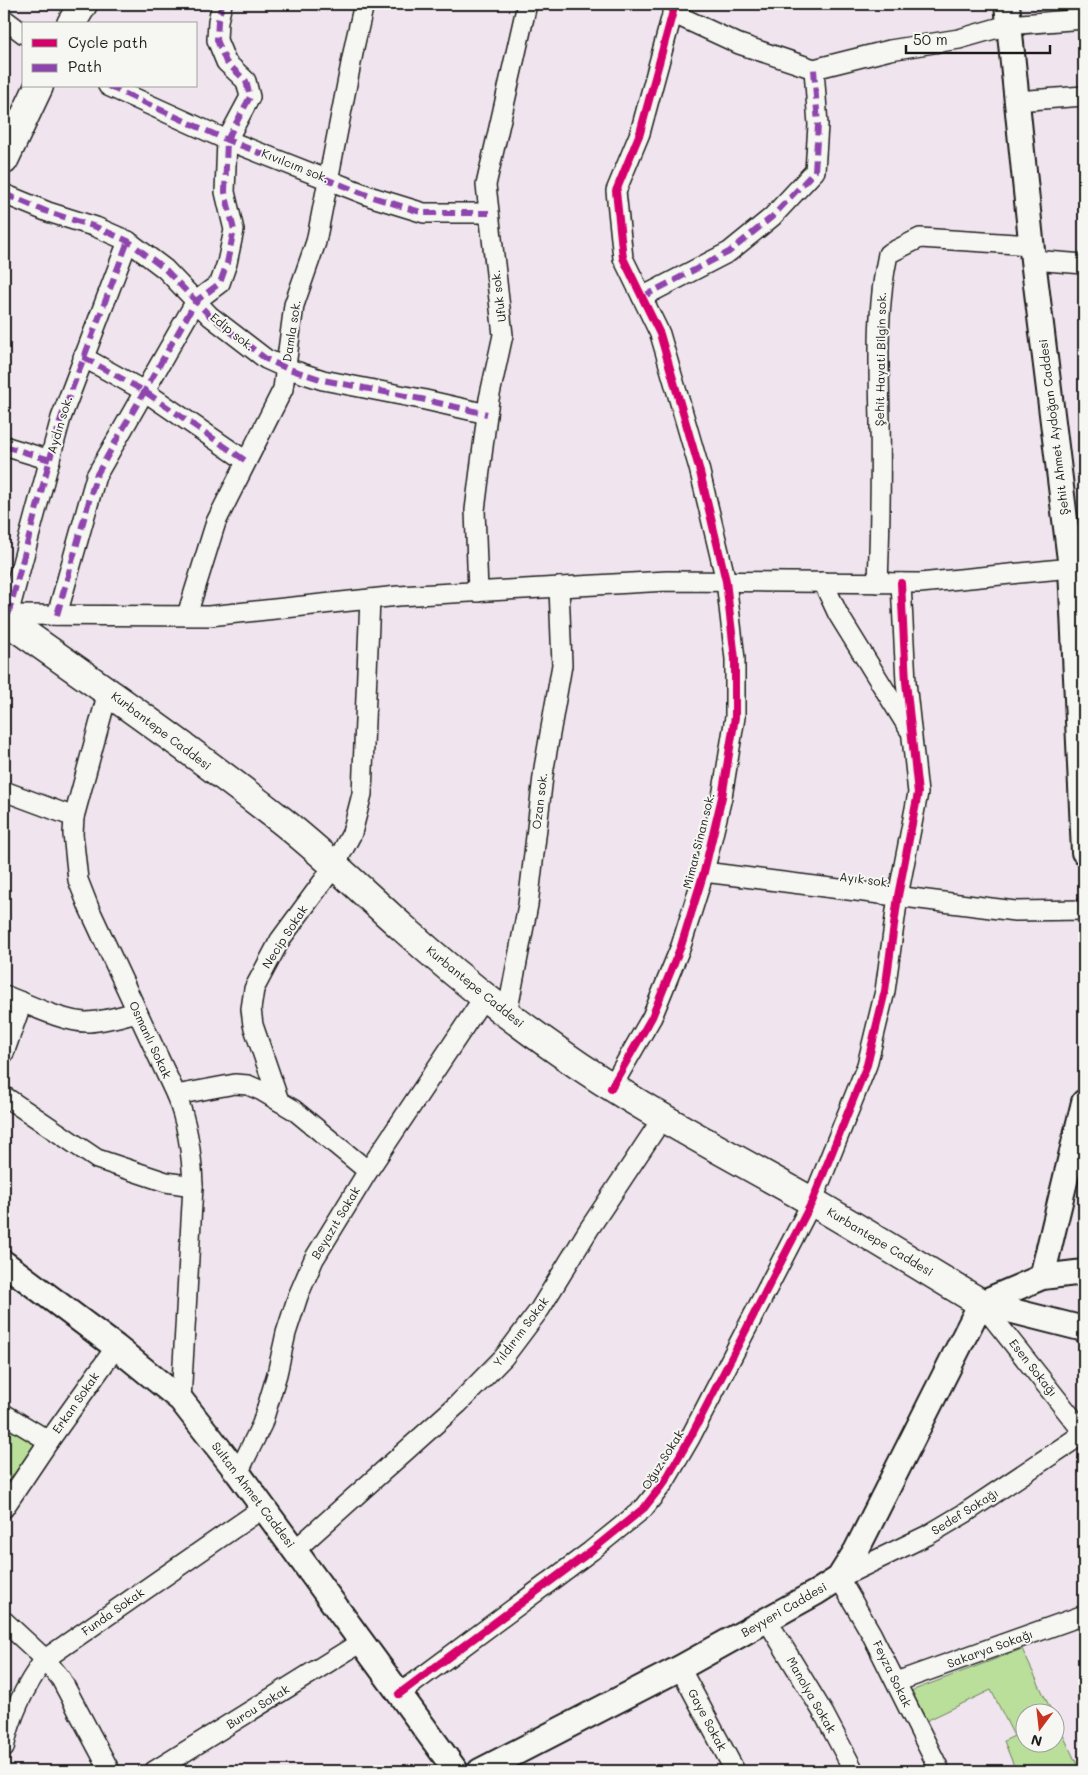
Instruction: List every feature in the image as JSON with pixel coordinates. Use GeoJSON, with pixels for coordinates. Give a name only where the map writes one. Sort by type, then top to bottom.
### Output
{"type":"FeatureCollection","features":[{"type":"Feature","properties":{"kind":"main road"},"geometry":{"type":"LineString","coordinates":[[72,22],[82,4]]}},
{"type":"Feature","properties":{"kind":"main road"},"geometry":{"type":"LineString","coordinates":[[4,160],[38,88]]}},
{"type":"Feature","properties":{"kind":"main road","name":"Kurbantepe Caddesi"},"geometry":{"type":"LineString","coordinates":[[5,616],[281,820],[335,865],[403,928],[484,997],[611,1088],[662,1119],[812,1202],[981,1303]]}},
{"type":"Feature","properties":{"kind":"street"},"geometry":{"type":"LineString","coordinates":[[57,615],[96,476],[196,301],[220,283],[227,263],[234,230],[225,192],[227,140],[250,97],[246,81],[226,62],[217,40],[218,21],[222,4]]}},
{"type":"Feature","properties":{"kind":"street","name":"Damla sok."},"geometry":{"type":"LineString","coordinates":[[187,616],[216,522],[284,389],[294,305],[316,242],[364,4]]}},
{"type":"Feature","properties":{"kind":"street","name":"Ufuk sok."},"geometry":{"type":"LineString","coordinates":[[478,592],[475,510],[487,414],[503,335],[486,185],[527,4]]}},
{"type":"Feature","properties":{"kind":"street"},"geometry":{"type":"LineString","coordinates":[[673,8],[739,44],[814,69],[890,50],[959,39],[1008,14],[1084,19]]}},
{"type":"Feature","properties":{"kind":"street","name":"Mimar Sinan sok."},"geometry":{"type":"LineString","coordinates":[[611,1088],[652,1017],[681,946],[704,872],[722,797],[735,717],[735,658],[726,581],[697,459],[660,334],[623,258],[616,191],[640,133],[673,8]]}},
{"type":"Feature","properties":{"kind":"street","name":"Şehit Ahmet Aydoğan Caddesi"},"geometry":{"type":"LineString","coordinates":[[1008,14],[1032,252],[1078,566],[1084,852]]}},
{"type":"Feature","properties":{"kind":"street"},"geometry":{"type":"LineString","coordinates":[[4,19],[22,32]]}},
{"type":"Feature","properties":{"kind":"street"},"geometry":{"type":"LineString","coordinates":[[642,297],[729,252],[772,217],[815,171],[818,124],[814,69]]}},
{"type":"Feature","properties":{"kind":"street","name":"Kıvılcım sok."},"geometry":{"type":"LineString","coordinates":[[112,88],[227,140],[372,197],[424,213],[489,213]]}},
{"type":"Feature","properties":{"kind":"street"},"geometry":{"type":"LineString","coordinates":[[1016,101],[1084,96]]}},
{"type":"Feature","properties":{"kind":"street","name":"Edip sok."},"geometry":{"type":"LineString","coordinates":[[4,194],[48,212],[96,227],[128,241],[165,269],[210,316],[266,359],[286,368],[323,380],[487,414]]}},
{"type":"Feature","properties":{"kind":"street","name":"Şehit Hayati Bilgin sok."},"geometry":{"type":"LineString","coordinates":[[878,583],[880,522],[879,341],[882,278],[888,254],[920,238],[1032,252]]}},
{"type":"Feature","properties":{"kind":"street","name":"Aydın sok."},"geometry":{"type":"LineString","coordinates":[[5,616],[61,418],[128,241]]}},
{"type":"Feature","properties":{"kind":"street"},"geometry":{"type":"LineString","coordinates":[[1032,252],[1084,264]]}},
{"type":"Feature","properties":{"kind":"street"},"geometry":{"type":"LineString","coordinates":[[83,357],[144,391],[246,461]]}},
{"type":"Feature","properties":{"kind":"street"},"geometry":{"type":"LineString","coordinates":[[4,446],[50,460]]}},
{"type":"Feature","properties":{"kind":"street"},"geometry":{"type":"LineString","coordinates":[[5,616],[209,616],[370,599],[667,581],[920,583],[1078,566]]}},
{"type":"Feature","properties":{"kind":"street"},"geometry":{"type":"LineString","coordinates":[[823,582],[838,614],[911,732]]}},
{"type":"Feature","properties":{"kind":"street","name":"Oğuz Sokak"},"geometry":{"type":"LineString","coordinates":[[399,1694],[591,1551],[644,1508],[656,1494],[702,1415],[812,1202],[867,1065],[885,991],[898,896],[918,793],[906,682],[901,583]]}},
{"type":"Feature","properties":{"kind":"street","name":"Ozan sok."},"geometry":{"type":"LineString","coordinates":[[507,1014],[528,905],[544,768],[562,665],[559,587]]}},
{"type":"Feature","properties":{"kind":"street","name":"Necip Sokak"},"geometry":{"type":"LineString","coordinates":[[279,1101],[253,1025],[251,1009],[254,989],[280,940],[335,865],[352,833],[362,794],[370,599]]}},
{"type":"Feature","properties":{"kind":"street","name":"Osmanlı Sokak"},"geometry":{"type":"LineString","coordinates":[[108,692],[74,817],[73,834],[78,880],[89,908],[176,1095],[182,1110],[192,1157],[193,1186],[180,1400]]}},
{"type":"Feature","properties":{"kind":"street"},"geometry":{"type":"LineString","coordinates":[[4,791],[74,817]]}},
{"type":"Feature","properties":{"kind":"street","name":"Ayık sok."},"geometry":{"type":"LineString","coordinates":[[704,872],[1015,911],[1084,910]]}},
{"type":"Feature","properties":{"kind":"street"},"geometry":{"type":"LineString","coordinates":[[4,995],[69,1020],[86,1022],[105,1020],[137,1012]]}},
{"type":"Feature","properties":{"kind":"street","name":"Beyazıt Sokak"},"geometry":{"type":"LineString","coordinates":[[238,1473],[262,1424],[277,1374],[286,1333],[298,1296],[314,1259],[368,1171],[484,997]]}},
{"type":"Feature","properties":{"kind":"street"},"geometry":{"type":"LineString","coordinates":[[4,1053],[22,1002]]}},
{"type":"Feature","properties":{"kind":"street"},"geometry":{"type":"LineString","coordinates":[[176,1095],[235,1084],[248,1085],[279,1101],[310,1122],[368,1171]]}},
{"type":"Feature","properties":{"kind":"street"},"geometry":{"type":"LineString","coordinates":[[4,1096],[97,1159],[166,1182],[193,1186]]}},
{"type":"Feature","properties":{"kind":"street"},"geometry":{"type":"LineString","coordinates":[[1042,1277],[1084,1102]]}},
{"type":"Feature","properties":{"kind":"street","name":"Yıldırım Sokak"},"geometry":{"type":"LineString","coordinates":[[294,1551],[458,1404],[504,1357],[540,1309],[588,1228],[662,1119]]}},
{"type":"Feature","properties":{"kind":"street","name":"Sultan Ahmet Caddesi"},"geometry":{"type":"LineString","coordinates":[[4,1263],[116,1347],[180,1400],[238,1473],[456,1771]]}},
{"type":"Feature","properties":{"kind":"street"},"geometry":{"type":"LineString","coordinates":[[981,1303],[1042,1277],[1084,1272]]}},
{"type":"Feature","properties":{"kind":"street"},"geometry":{"type":"LineString","coordinates":[[981,1303],[1084,1329]]}},
{"type":"Feature","properties":{"kind":"street","name":"Esen Sokağı"},"geometry":{"type":"LineString","coordinates":[[981,1303],[1084,1433]]}},
{"type":"Feature","properties":{"kind":"street","name":"Beyyeri Caddesi"},"geometry":{"type":"LineString","coordinates":[[480,1771],[680,1668],[839,1578],[856,1550],[981,1303]]}},
{"type":"Feature","properties":{"kind":"street","name":"Erkan Sokak"},"geometry":{"type":"LineString","coordinates":[[4,1414],[49,1441],[116,1347]]}},
{"type":"Feature","properties":{"kind":"street","name":"Sedef Sokağı"},"geometry":{"type":"LineString","coordinates":[[839,1578],[928,1535],[1084,1433]]}},
{"type":"Feature","properties":{"kind":"street"},"geometry":{"type":"LineString","coordinates":[[4,1508],[49,1441]]}},
{"type":"Feature","properties":{"kind":"street","name":"Funda Sokak"},"geometry":{"type":"LineString","coordinates":[[4,1748],[14,1710],[34,1674],[45,1659],[263,1508]]}},
{"type":"Feature","properties":{"kind":"street","name":"Feyza Sokak"},"geometry":{"type":"LineString","coordinates":[[839,1578],[872,1632],[940,1771]]}},
{"type":"Feature","properties":{"kind":"street","name":"Sakarya Sokağı"},"geometry":{"type":"LineString","coordinates":[[896,1682],[1084,1615]]}},
{"type":"Feature","properties":{"kind":"street","name":"Manolya Sokak"},"geometry":{"type":"LineString","coordinates":[[767,1620],[824,1714],[854,1771]]}},
{"type":"Feature","properties":{"kind":"street"},"geometry":{"type":"LineString","coordinates":[[4,1621],[45,1659],[61,1679],[110,1771]]}},
{"type":"Feature","properties":{"kind":"street","name":"Burcu Sokak"},"geometry":{"type":"LineString","coordinates":[[154,1771],[361,1642]]}},
{"type":"Feature","properties":{"kind":"street","name":"Gaye Sokak"},"geometry":{"type":"LineString","coordinates":[[680,1668],[735,1771]]}},
{"type":"Feature","properties":{"kind":"green space"},"geometry":{"type":"Polygon","coordinates":[[[4,1418],[48,1444],[4,1503],[4,1418]]]}},
{"type":"Feature","properties":{"kind":"green space"},"geometry":{"type":"Polygon","coordinates":[[[1022,1649],[1047,1702],[1016,1702],[1016,1752],[1066,1752],[1066,1741],[1080,1771],[1016,1771],[1004,1741],[1014,1736],[991,1690],[926,1721],[911,1691],[1022,1649]]]}},
{"type":"Feature","properties":{"kind":"marked path"},"geometry":{"type":"LineString","coordinates":[[57,615],[96,476],[196,301],[220,283],[227,263],[234,230],[225,192],[227,140],[250,97],[246,81],[226,62],[217,40],[218,21],[222,4]]}},
{"type":"Feature","properties":{"kind":"marked path"},"geometry":{"type":"LineString","coordinates":[[642,297],[729,252],[772,217],[815,171],[818,125],[814,69]]}},
{"type":"Feature","properties":{"kind":"marked path"},"geometry":{"type":"LineString","coordinates":[[112,88],[227,140],[372,197],[424,213],[489,213]]}},
{"type":"Feature","properties":{"kind":"marked path"},"geometry":{"type":"LineString","coordinates":[[4,194],[48,212],[96,227],[128,241],[165,269],[210,316],[266,359],[286,368],[323,380],[487,414]]}},
{"type":"Feature","properties":{"kind":"marked path"},"geometry":{"type":"LineString","coordinates":[[8,615],[61,418],[128,241]]}},
{"type":"Feature","properties":{"kind":"marked path"},"geometry":{"type":"LineString","coordinates":[[83,357],[144,391],[246,461]]}},
{"type":"Feature","properties":{"kind":"marked path"},"geometry":{"type":"LineString","coordinates":[[4,446],[50,460]]}},
{"type":"Feature","properties":{"kind":"cycle path"},"geometry":{"type":"LineString","coordinates":[[611,1088],[652,1017],[681,946],[704,872],[722,797],[735,717],[735,659],[726,581],[699,468],[660,334],[623,258],[616,191],[640,133],[675,4]]}},
{"type":"Feature","properties":{"kind":"cycle path"},"geometry":{"type":"LineString","coordinates":[[399,1694],[591,1551],[644,1508],[665,1481],[690,1438],[812,1202],[867,1065],[885,991],[898,896],[918,793],[906,682],[901,583]]}}]}
